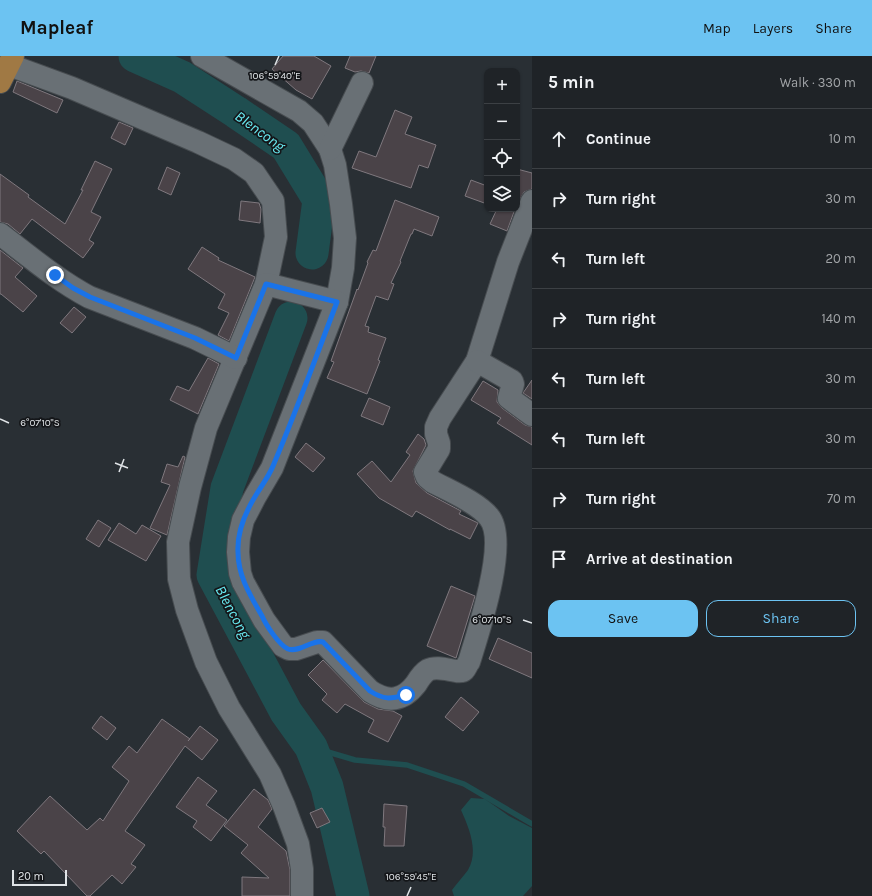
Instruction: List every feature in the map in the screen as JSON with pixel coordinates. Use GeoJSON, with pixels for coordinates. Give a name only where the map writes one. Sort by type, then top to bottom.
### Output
{"type":"FeatureCollection","features":[{"type":"Feature","properties":{"kind":"street"},"geometry":{"type":"LineString","coordinates":[[202,56],[299,111],[313,123],[330,149],[335,165],[345,238],[343,268],[330,300],[272,468],[255,496],[244,520],[239,537],[238,552],[243,582],[264,620],[283,646],[289,649],[296,649],[317,642],[323,642],[370,691],[378,696],[388,699],[406,695],[428,670],[438,667],[460,671],[464,670],[469,662],[486,607],[492,579],[496,544],[495,528],[491,519],[482,510],[433,482],[427,477],[426,472],[439,449],[436,427],[451,399],[477,361],[508,262],[532,201]]}},
{"type":"Feature","properties":{"kind":"street"},"geometry":{"type":"LineString","coordinates":[[8,68],[72,88],[234,159],[254,173],[273,201],[276,237],[272,285],[236,358],[206,428],[190,487],[178,542],[179,579],[187,610],[206,662],[229,708],[270,774],[284,806],[298,844],[302,869],[302,896]]}},
{"type":"Feature","properties":{"kind":"street"},"geometry":{"type":"LineString","coordinates":[[330,149],[362,83]]}},
{"type":"Feature","properties":{"kind":"street"},"geometry":{"type":"LineString","coordinates":[[0,234],[73,288],[90,297],[195,338],[236,358]]}},
{"type":"Feature","properties":{"kind":"street"},"geometry":{"type":"LineString","coordinates":[[272,285],[330,300]]}},
{"type":"Feature","properties":{"kind":"street"},"geometry":{"type":"LineString","coordinates":[[477,361],[512,380],[513,384],[509,398],[532,415]]}},
{"type":"Feature","properties":{"kind":"water"},"geometry":{"type":"Polygon","coordinates":[[[471,798],[485,799],[509,816],[532,828],[532,886],[523,896],[454,896],[452,890],[468,870],[473,855],[470,832],[461,810],[471,798]]]}},
{"type":"Feature","properties":{"kind":"building"},"geometry":{"type":"Polygon","coordinates":[[[283,56],[314,56],[331,66],[312,99],[296,90],[272,69],[283,56]]]}},
{"type":"Feature","properties":{"kind":"building"},"geometry":{"type":"Polygon","coordinates":[[[350,56],[376,56],[369,73],[361,71],[355,72],[345,68],[350,56]]]}},
{"type":"Feature","properties":{"kind":"building"},"geometry":{"type":"Polygon","coordinates":[[[17,81],[63,100],[57,113],[13,92],[17,81]]]}},
{"type":"Feature","properties":{"kind":"building"},"geometry":{"type":"Polygon","coordinates":[[[395,110],[412,117],[405,134],[436,145],[428,168],[419,165],[411,188],[352,168],[359,151],[376,157],[395,110]]]}},
{"type":"Feature","properties":{"kind":"building"},"geometry":{"type":"Polygon","coordinates":[[[119,122],[133,128],[125,145],[111,138],[119,122]]]}},
{"type":"Feature","properties":{"kind":"building"},"geometry":{"type":"Polygon","coordinates":[[[95,161],[112,169],[91,212],[101,217],[89,240],[94,243],[83,258],[32,219],[20,234],[8,224],[0,222],[0,174],[65,224],[83,190],[81,190],[95,161]]]}},
{"type":"Feature","properties":{"kind":"building"},"geometry":{"type":"Polygon","coordinates":[[[167,167],[180,173],[171,195],[158,189],[167,167]]]}},
{"type":"Feature","properties":{"kind":"building"},"geometry":{"type":"Polygon","coordinates":[[[520,170],[532,173],[532,189],[524,192],[520,199],[520,170]]]}},
{"type":"Feature","properties":{"kind":"building"},"geometry":{"type":"Polygon","coordinates":[[[471,180],[484,185],[484,203],[465,196],[471,180]]]}},
{"type":"Feature","properties":{"kind":"building"},"geometry":{"type":"Polygon","coordinates":[[[395,200],[439,217],[432,236],[414,229],[391,283],[394,284],[388,300],[376,296],[365,326],[369,327],[368,332],[386,338],[378,360],[380,361],[367,394],[327,378],[334,362],[331,361],[368,263],[367,262],[373,250],[376,251],[395,200]]]}},
{"type":"Feature","properties":{"kind":"building"},"geometry":{"type":"Polygon","coordinates":[[[241,201],[259,203],[261,209],[260,223],[239,220],[241,201]]]}},
{"type":"Feature","properties":{"kind":"building"},"geometry":{"type":"Polygon","coordinates":[[[496,212],[514,212],[507,231],[490,224],[496,212]]]}},
{"type":"Feature","properties":{"kind":"building"},"geometry":{"type":"Polygon","coordinates":[[[202,247],[219,258],[218,260],[255,277],[229,341],[218,335],[229,313],[218,308],[225,294],[188,269],[202,247]]]}},
{"type":"Feature","properties":{"kind":"building"},"geometry":{"type":"Polygon","coordinates":[[[0,250],[23,268],[15,277],[37,296],[23,312],[0,294],[0,250]]]}},
{"type":"Feature","properties":{"kind":"building"},"geometry":{"type":"Polygon","coordinates":[[[74,307],[86,317],[72,333],[60,323],[74,307]]]}},
{"type":"Feature","properties":{"kind":"building"},"geometry":{"type":"Polygon","coordinates":[[[208,358],[219,364],[198,414],[170,400],[177,386],[189,391],[208,358]]]}},
{"type":"Feature","properties":{"kind":"building"},"geometry":{"type":"Polygon","coordinates":[[[532,380],[532,399],[523,393],[532,380]]]}},
{"type":"Feature","properties":{"kind":"building"},"geometry":{"type":"Polygon","coordinates":[[[483,381],[498,390],[497,402],[502,408],[525,425],[532,427],[532,445],[497,423],[501,418],[471,400],[483,381]]]}},
{"type":"Feature","properties":{"kind":"building"},"geometry":{"type":"Polygon","coordinates":[[[369,398],[390,407],[383,425],[361,416],[369,398]]]}},
{"type":"Feature","properties":{"kind":"building"},"geometry":{"type":"Polygon","coordinates":[[[418,434],[424,439],[426,445],[413,471],[416,483],[427,493],[461,511],[459,514],[478,523],[470,539],[450,530],[416,511],[412,517],[379,498],[357,474],[372,461],[391,482],[410,455],[406,452],[418,434]]]}},
{"type":"Feature","properties":{"kind":"building"},"geometry":{"type":"Polygon","coordinates":[[[306,443],[325,458],[313,472],[295,457],[306,443]]]}},
{"type":"Feature","properties":{"kind":"building"},"geometry":{"type":"Polygon","coordinates":[[[183,456],[185,457],[167,535],[150,528],[170,485],[161,482],[167,464],[178,467],[183,456]]]}},
{"type":"Feature","properties":{"kind":"building"},"geometry":{"type":"Polygon","coordinates":[[[98,520],[111,528],[99,547],[86,539],[98,520]]]}},
{"type":"Feature","properties":{"kind":"building"},"geometry":{"type":"Polygon","coordinates":[[[119,523],[136,534],[142,525],[161,536],[146,561],[108,540],[119,523]]]}},
{"type":"Feature","properties":{"kind":"building"},"geometry":{"type":"Polygon","coordinates":[[[451,586],[475,596],[456,658],[427,646],[451,586]]]}},
{"type":"Feature","properties":{"kind":"building"},"geometry":{"type":"Polygon","coordinates":[[[498,638],[532,653],[532,678],[489,659],[498,638]]]}},
{"type":"Feature","properties":{"kind":"building"},"geometry":{"type":"Polygon","coordinates":[[[323,660],[364,702],[378,709],[393,711],[402,716],[388,742],[368,732],[374,720],[345,704],[337,713],[322,700],[327,694],[308,675],[323,660]]]}},
{"type":"Feature","properties":{"kind":"building"},"geometry":{"type":"Polygon","coordinates":[[[461,697],[479,712],[463,731],[445,717],[461,697]]]}},
{"type":"Feature","properties":{"kind":"building"},"geometry":{"type":"Polygon","coordinates":[[[101,716],[116,728],[107,740],[92,728],[101,716]]]}},
{"type":"Feature","properties":{"kind":"building"},"geometry":{"type":"Polygon","coordinates":[[[162,719],[190,739],[200,726],[218,740],[202,760],[185,746],[125,831],[145,845],[131,864],[136,867],[122,884],[112,875],[90,896],[87,896],[44,851],[41,854],[17,831],[50,796],[87,830],[100,818],[103,821],[129,781],[112,767],[129,746],[137,753],[162,719]]]}},
{"type":"Feature","properties":{"kind":"building"},"geometry":{"type":"Polygon","coordinates":[[[198,777],[217,791],[206,805],[227,820],[211,841],[193,827],[197,821],[176,807],[198,777]]]}},
{"type":"Feature","properties":{"kind":"building"},"geometry":{"type":"Polygon","coordinates":[[[254,789],[268,800],[272,809],[258,827],[286,851],[290,870],[290,896],[242,896],[242,877],[269,878],[241,853],[248,845],[224,826],[254,789]]]}},
{"type":"Feature","properties":{"kind":"building"},"geometry":{"type":"Polygon","coordinates":[[[384,804],[407,806],[404,846],[384,846],[384,804]]]}},
{"type":"Feature","properties":{"kind":"building"},"geometry":{"type":"Polygon","coordinates":[[[322,808],[330,822],[317,828],[310,813],[322,808]]]}},
{"type":"Feature","properties":{"kind":"waterway","name":"Blencong"},"geometry":{"type":"LineString","coordinates":[[135,56],[182,77],[286,146],[319,200],[312,253]]}},
{"type":"Feature","properties":{"kind":"waterway","name":"Blencong"},"geometry":{"type":"LineString","coordinates":[[291,318],[227,488],[213,575],[286,712],[311,747],[327,787],[353,896]]}},
{"type":"Feature","properties":{"kind":"waterway"},"geometry":{"type":"LineString","coordinates":[[311,747],[355,760],[407,765],[464,784],[532,824]]}},
{"type":"Feature","properties":{"kind":"route"},"geometry":{"type":"LineString","coordinates":[[55,275],[73,288],[107,305],[195,338],[236,358],[266,284],[337,302],[272,468],[255,496],[244,520],[239,537],[238,552],[240,573],[243,582],[264,620],[272,633],[283,646],[289,649],[296,649],[320,641],[323,642],[370,691],[378,696],[388,699],[406,695]]}}]}
